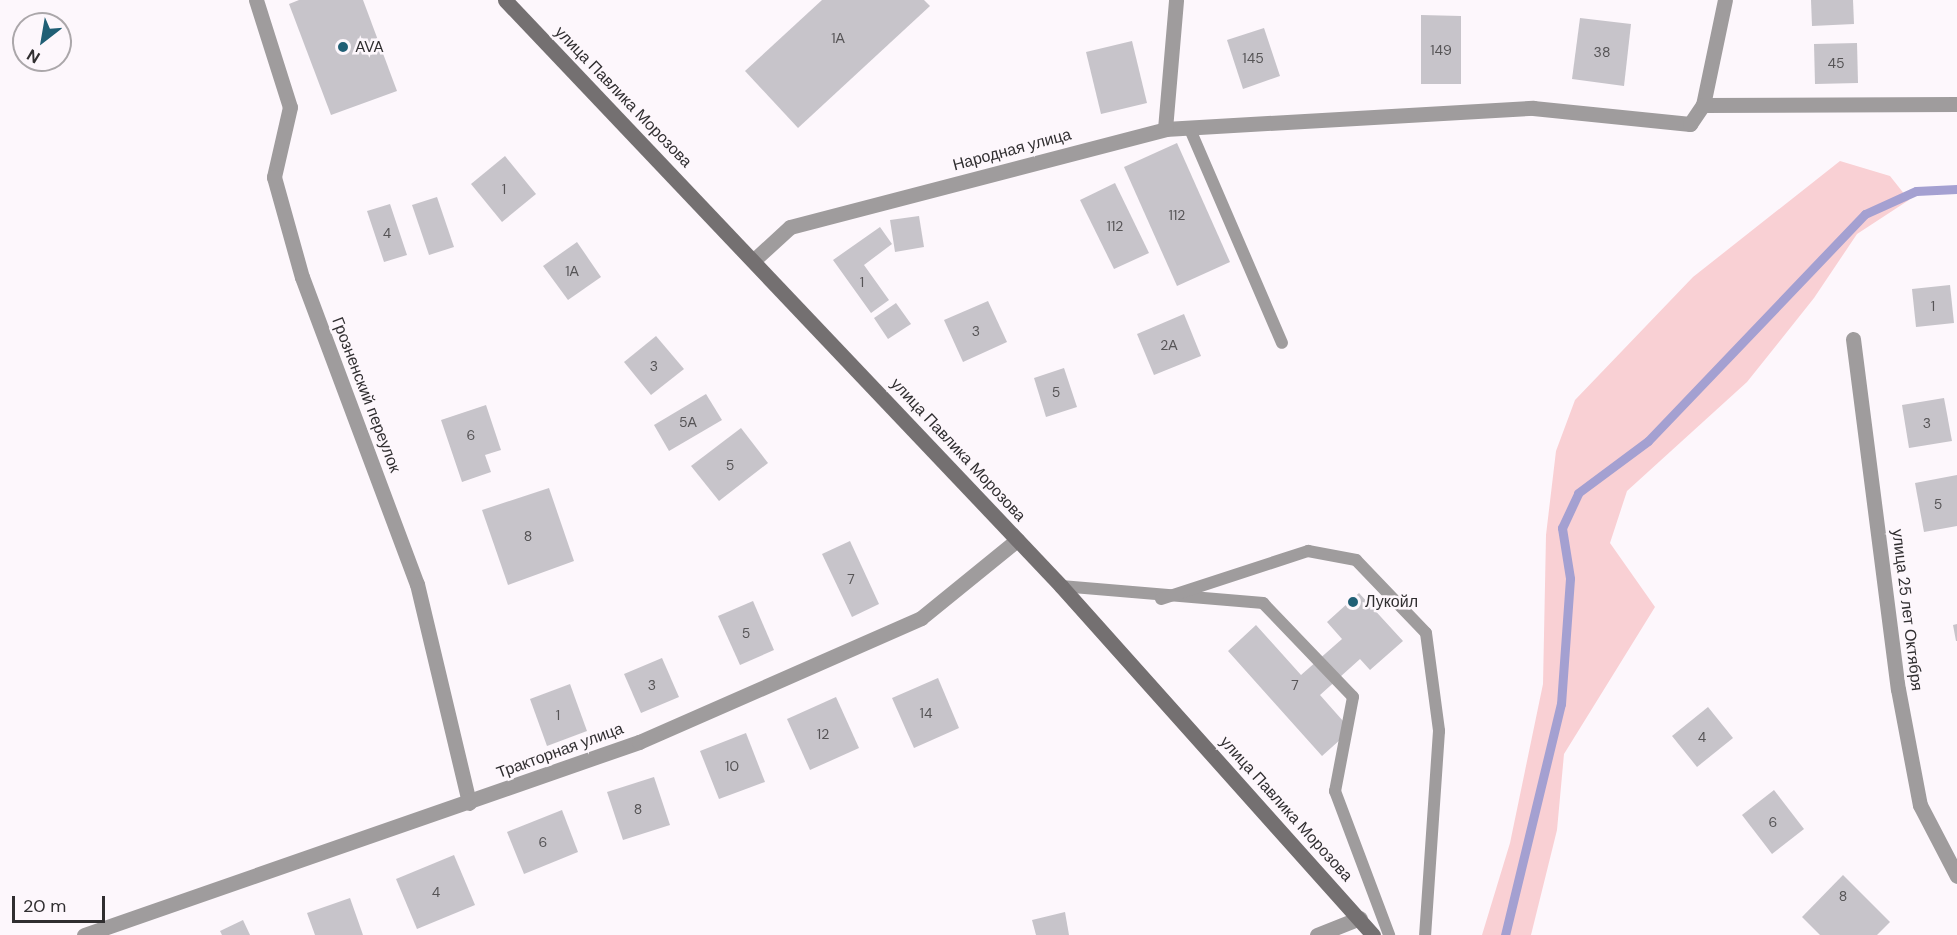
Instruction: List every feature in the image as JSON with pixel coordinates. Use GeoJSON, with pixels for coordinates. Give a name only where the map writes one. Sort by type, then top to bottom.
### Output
{"type":"FeatureCollection","features":[{"type":"Feature","properties":{"kind":"street","name":"Грозненский переулок"},"geometry":{"type":"LineString","coordinates":[[255,0],[290,107],[274,177],[303,277],[417,584],[469,803]]}},
{"type":"Feature","properties":{"kind":"street","name":"улица Павлика Морозова"},"geometry":{"type":"LineString","coordinates":[[505,0],[1061,586],[1373,935]]}},
{"type":"Feature","properties":{"kind":"street"},"geometry":{"type":"LineString","coordinates":[[1165,129],[1176,0]]}},
{"type":"Feature","properties":{"kind":"street"},"geometry":{"type":"LineString","coordinates":[[1725,0],[1703,105],[1957,104]]}},
{"type":"Feature","properties":{"kind":"street","name":"Народная улица"},"geometry":{"type":"LineString","coordinates":[[754,260],[790,227],[1165,129],[1533,108],[1690,124],[1703,105]]}},
{"type":"Feature","properties":{"kind":"street","name":"улица 25 лет Октября"},"geometry":{"type":"LineString","coordinates":[[1853,339],[1898,689],[1920,805],[1957,876]]}},
{"type":"Feature","properties":{"kind":"street","name":"Тракторная улица"},"geometry":{"type":"LineString","coordinates":[[84,935],[639,742],[921,618],[1017,540]]}},
{"type":"Feature","properties":{"kind":"street"},"geometry":{"type":"LineString","coordinates":[[1317,935],[1360,918]]}},
{"type":"Feature","properties":{"kind":"lane"},"geometry":{"type":"LineString","coordinates":[[1189,127],[1282,343]]}},
{"type":"Feature","properties":{"kind":"lane"},"geometry":{"type":"LineString","coordinates":[[1161,599],[1308,551],[1356,560],[1426,633],[1439,731],[1425,935]]}},
{"type":"Feature","properties":{"kind":"lane"},"geometry":{"type":"LineString","coordinates":[[1061,586],[1161,599],[1263,603],[1353,697],[1335,791],[1389,935]]}},
{"type":"Feature","properties":{"kind":"shaded area"},"geometry":{"type":"Polygon","coordinates":[[[1840,161],[1890,176],[1909,200],[1857,234],[1814,298],[1747,382],[1627,491],[1610,543],[1655,607],[1564,754],[1557,830],[1531,935],[1482,935],[1510,843],[1543,684],[1546,535],[1556,451],[1575,400],[1693,277],[1840,161]]]}},
{"type":"Feature","properties":{"kind":"building","name":"AVA"},"geometry":{"type":"Polygon","coordinates":[[[299,0],[363,0],[397,91],[331,115],[289,4],[299,0]]]}},
{"type":"Feature","properties":{"kind":"building"},"geometry":{"type":"Polygon","coordinates":[[[822,0],[924,0],[930,6],[798,128],[745,71],[822,0]]]}},
{"type":"Feature","properties":{"kind":"building"},"geometry":{"type":"Polygon","coordinates":[[[1811,0],[1853,0],[1854,24],[1812,26],[1811,0]]]}},
{"type":"Feature","properties":{"kind":"building"},"geometry":{"type":"Polygon","coordinates":[[[1421,15],[1461,16],[1461,84],[1421,84],[1421,15]]]}},
{"type":"Feature","properties":{"kind":"building"},"geometry":{"type":"Polygon","coordinates":[[[1580,18],[1631,24],[1624,86],[1572,79],[1580,18]]]}},
{"type":"Feature","properties":{"kind":"building"},"geometry":{"type":"Polygon","coordinates":[[[1264,28],[1280,76],[1243,89],[1227,40],[1264,28]]]}},
{"type":"Feature","properties":{"kind":"building"},"geometry":{"type":"Polygon","coordinates":[[[1132,41],[1147,103],[1101,114],[1086,52],[1132,41]]]}},
{"type":"Feature","properties":{"kind":"building"},"geometry":{"type":"Polygon","coordinates":[[[1857,43],[1858,83],[1815,84],[1814,44],[1857,43]]]}},
{"type":"Feature","properties":{"kind":"building"},"geometry":{"type":"Polygon","coordinates":[[[1177,143],[1230,262],[1177,286],[1124,167],[1177,143]]]}},
{"type":"Feature","properties":{"kind":"building"},"geometry":{"type":"Polygon","coordinates":[[[505,156],[536,194],[502,222],[471,184],[505,156]]]}},
{"type":"Feature","properties":{"kind":"building"},"geometry":{"type":"Polygon","coordinates":[[[1115,183],[1149,253],[1114,269],[1080,200],[1115,183]]]}},
{"type":"Feature","properties":{"kind":"building"},"geometry":{"type":"Polygon","coordinates":[[[437,197],[454,247],[429,255],[412,205],[437,197]]]}},
{"type":"Feature","properties":{"kind":"building"},"geometry":{"type":"Polygon","coordinates":[[[390,204],[407,255],[384,262],[367,211],[390,204]]]}},
{"type":"Feature","properties":{"kind":"building"},"geometry":{"type":"Polygon","coordinates":[[[919,216],[924,247],[895,252],[890,220],[919,216]]]}},
{"type":"Feature","properties":{"kind":"building"},"geometry":{"type":"Polygon","coordinates":[[[880,227],[892,244],[864,265],[889,300],[871,313],[833,260],[880,227]]]}},
{"type":"Feature","properties":{"kind":"building"},"geometry":{"type":"Polygon","coordinates":[[[577,242],[601,277],[568,300],[543,266],[577,242]]]}},
{"type":"Feature","properties":{"kind":"building"},"geometry":{"type":"Polygon","coordinates":[[[1950,285],[1954,323],[1916,327],[1912,289],[1950,285]]]}},
{"type":"Feature","properties":{"kind":"building"},"geometry":{"type":"Polygon","coordinates":[[[988,301],[1007,342],[963,362],[944,320],[988,301]]]}},
{"type":"Feature","properties":{"kind":"building"},"geometry":{"type":"Polygon","coordinates":[[[896,303],[911,324],[888,339],[874,318],[896,303]]]}},
{"type":"Feature","properties":{"kind":"building"},"geometry":{"type":"Polygon","coordinates":[[[1184,314],[1201,356],[1154,375],[1137,334],[1184,314]]]}},
{"type":"Feature","properties":{"kind":"building"},"geometry":{"type":"Polygon","coordinates":[[[656,336],[684,369],[651,395],[624,362],[656,336]]]}},
{"type":"Feature","properties":{"kind":"building"},"geometry":{"type":"Polygon","coordinates":[[[1064,368],[1077,407],[1046,417],[1034,378],[1064,368]]]}},
{"type":"Feature","properties":{"kind":"building"},"geometry":{"type":"Polygon","coordinates":[[[706,394],[722,420],[669,451],[654,425],[706,394]]]}},
{"type":"Feature","properties":{"kind":"building"},"geometry":{"type":"Polygon","coordinates":[[[1944,398],[1952,441],[1909,448],[1902,405],[1944,398]]]}},
{"type":"Feature","properties":{"kind":"building"},"geometry":{"type":"Polygon","coordinates":[[[486,405],[501,450],[485,455],[491,472],[462,482],[441,420],[486,405]]]}},
{"type":"Feature","properties":{"kind":"building"},"geometry":{"type":"Polygon","coordinates":[[[741,428],[768,463],[719,501],[691,466],[741,428]]]}},
{"type":"Feature","properties":{"kind":"building"},"geometry":{"type":"Polygon","coordinates":[[[1957,475],[1957,526],[1924,532],[1915,483],[1957,475]]]}},
{"type":"Feature","properties":{"kind":"building"},"geometry":{"type":"Polygon","coordinates":[[[549,488],[574,561],[508,585],[482,510],[549,488]]]}},
{"type":"Feature","properties":{"kind":"building"},"geometry":{"type":"Polygon","coordinates":[[[850,541],[879,604],[852,617],[822,554],[850,541]]]}},
{"type":"Feature","properties":{"kind":"building"},"geometry":{"type":"Polygon","coordinates":[[[1359,593],[1403,641],[1370,670],[1360,659],[1320,695],[1351,730],[1322,756],[1228,651],[1256,625],[1301,675],[1342,639],[1327,622],[1359,593]]]}},
{"type":"Feature","properties":{"kind":"building"},"geometry":{"type":"Polygon","coordinates":[[[753,601],[774,650],[740,665],[718,616],[753,601]]]}},
{"type":"Feature","properties":{"kind":"building"},"geometry":{"type":"Polygon","coordinates":[[[1957,624],[1957,641],[1956,641],[1953,625],[1957,624]]]}},
{"type":"Feature","properties":{"kind":"building"},"geometry":{"type":"Polygon","coordinates":[[[662,658],[679,697],[641,713],[624,674],[662,658]]]}},
{"type":"Feature","properties":{"kind":"building"},"geometry":{"type":"Polygon","coordinates":[[[938,678],[959,728],[914,748],[892,698],[938,678]]]}},
{"type":"Feature","properties":{"kind":"building"},"geometry":{"type":"Polygon","coordinates":[[[570,684],[587,731],[547,746],[530,699],[570,684]]]}},
{"type":"Feature","properties":{"kind":"building"},"geometry":{"type":"Polygon","coordinates":[[[836,697],[859,748],[810,770],[787,719],[836,697]]]}},
{"type":"Feature","properties":{"kind":"building"},"geometry":{"type":"Polygon","coordinates":[[[1708,707],[1733,738],[1697,767],[1672,736],[1708,707]]]}},
{"type":"Feature","properties":{"kind":"building"},"geometry":{"type":"Polygon","coordinates":[[[746,733],[765,782],[719,799],[700,751],[746,733]]]}},
{"type":"Feature","properties":{"kind":"building"},"geometry":{"type":"Polygon","coordinates":[[[654,777],[670,825],[623,840],[607,792],[654,777]]]}},
{"type":"Feature","properties":{"kind":"building"},"geometry":{"type":"Polygon","coordinates":[[[1774,790],[1804,829],[1772,854],[1742,815],[1774,790]]]}},
{"type":"Feature","properties":{"kind":"building"},"geometry":{"type":"Polygon","coordinates":[[[562,810],[578,852],[524,874],[507,832],[562,810]]]}},
{"type":"Feature","properties":{"kind":"building"},"geometry":{"type":"Polygon","coordinates":[[[454,855],[475,905],[417,929],[396,879],[454,855]]]}},
{"type":"Feature","properties":{"kind":"building"},"geometry":{"type":"Polygon","coordinates":[[[1843,875],[1890,922],[1877,935],[1820,935],[1802,917],[1843,875]]]}},
{"type":"Feature","properties":{"kind":"building"},"geometry":{"type":"Polygon","coordinates":[[[350,898],[363,935],[315,935],[307,913],[350,898]]]}},
{"type":"Feature","properties":{"kind":"building"},"geometry":{"type":"Polygon","coordinates":[[[1065,912],[1069,935],[1036,935],[1032,920],[1065,912]]]}},
{"type":"Feature","properties":{"kind":"building"},"geometry":{"type":"Polygon","coordinates":[[[243,920],[250,935],[222,935],[220,931],[243,920]]]}},
{"type":"Feature","properties":{"kind":"waterway"},"geometry":{"type":"LineString","coordinates":[[1505,935],[1561,704],[1570,578],[1562,528],[1578,493],[1648,441],[1865,214],[1916,191],[1957,189]]}},
{"type":"Feature","properties":{"kind":"place","name":"AVA"},"geometry":{"type":"Point","coordinates":[343,47]}},
{"type":"Feature","properties":{"kind":"place","name":"Лукойл"},"geometry":{"type":"Point","coordinates":[1353,602]}}]}
